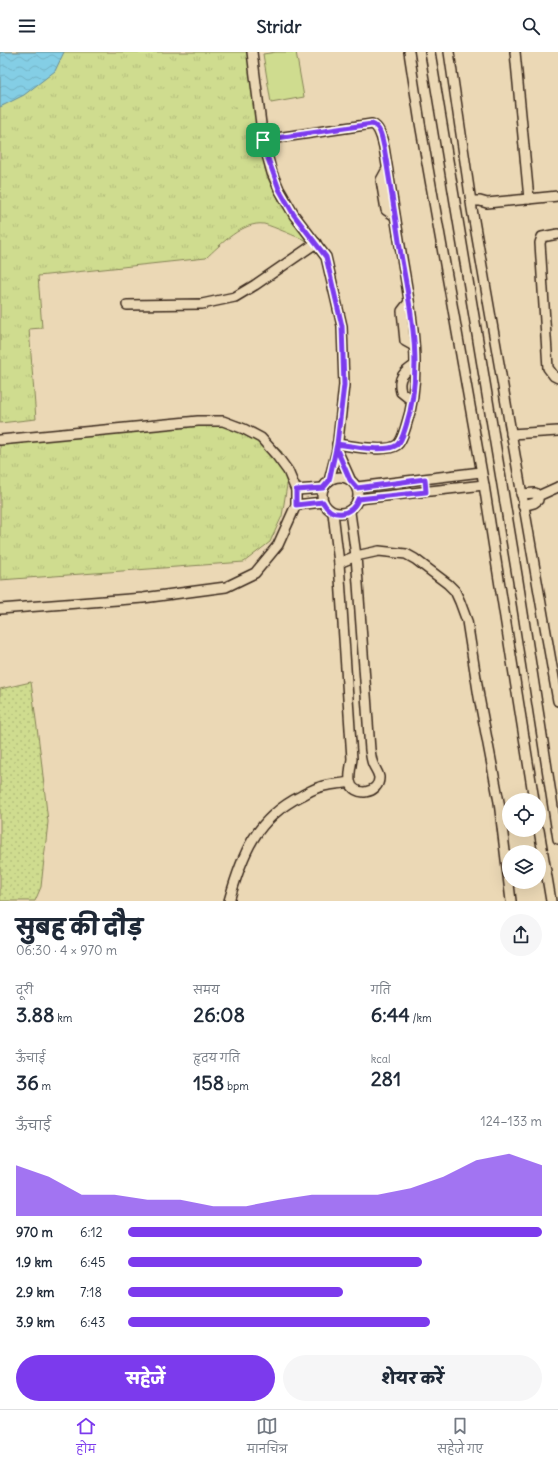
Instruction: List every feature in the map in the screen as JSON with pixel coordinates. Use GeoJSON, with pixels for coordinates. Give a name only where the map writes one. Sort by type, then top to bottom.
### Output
{"type":"FeatureCollection","features":[{"type":"Feature","properties":{"kind":"street"},"geometry":{"type":"LineString","coordinates":[[252,52],[263,140],[267,156],[279,189],[294,215],[326,257],[342,326],[344,385],[337,447],[326,484],[322,492],[325,506],[333,513],[338,514],[350,512],[354,508],[359,493],[357,488],[350,480],[337,447]]}},
{"type":"Feature","properties":{"kind":"street"},"geometry":{"type":"LineString","coordinates":[[409,52],[420,123],[484,485],[533,793]]}},
{"type":"Feature","properties":{"kind":"street"},"geometry":{"type":"LineString","coordinates":[[430,52],[519,589],[558,839]]}},
{"type":"Feature","properties":{"kind":"street"},"geometry":{"type":"LineString","coordinates":[[448,52],[471,205],[558,701]]}},
{"type":"Feature","properties":{"kind":"street"},"geometry":{"type":"LineString","coordinates":[[515,52],[529,199]]}},
{"type":"Feature","properties":{"kind":"street"},"geometry":{"type":"LineString","coordinates":[[263,140],[372,124],[378,129],[382,138],[387,169],[382,180],[386,210],[395,216],[409,302],[402,311],[405,341],[414,346],[415,364],[411,400],[408,420],[399,444],[394,447],[374,449],[337,447]]}},
{"type":"Feature","properties":{"kind":"street"},"geometry":{"type":"LineString","coordinates":[[471,205],[480,208],[487,203],[558,196]]}},
{"type":"Feature","properties":{"kind":"street"},"geometry":{"type":"LineString","coordinates":[[558,234],[542,237],[540,243],[548,368],[554,376],[558,378]]}},
{"type":"Feature","properties":{"kind":"street"},"geometry":{"type":"LineString","coordinates":[[127,305],[202,304],[235,297],[316,243]]}},
{"type":"Feature","properties":{"kind":"street"},"geometry":{"type":"LineString","coordinates":[[411,400],[401,392],[400,377],[415,364]]}},
{"type":"Feature","properties":{"kind":"street"},"geometry":{"type":"LineString","coordinates":[[0,440],[198,421],[222,421],[244,429],[261,438],[278,456],[288,471],[296,490],[296,505],[278,545],[255,574],[226,588],[143,598],[0,609]]}},
{"type":"Feature","properties":{"kind":"street"},"geometry":{"type":"LineString","coordinates":[[511,434],[558,431]]}},
{"type":"Feature","properties":{"kind":"street"},"geometry":{"type":"LineString","coordinates":[[357,488],[481,472]]}},
{"type":"Feature","properties":{"kind":"street"},"geometry":{"type":"LineString","coordinates":[[296,490],[326,484],[339,477],[350,480]]}},
{"type":"Feature","properties":{"kind":"street"},"geometry":{"type":"LineString","coordinates":[[425,479],[426,492]]}},
{"type":"Feature","properties":{"kind":"street"},"geometry":{"type":"LineString","coordinates":[[358,499],[484,485]]}},
{"type":"Feature","properties":{"kind":"street"},"geometry":{"type":"LineString","coordinates":[[521,494],[535,494],[538,496],[558,487]]}},
{"type":"Feature","properties":{"kind":"street"},"geometry":{"type":"LineString","coordinates":[[523,506],[534,503],[538,500],[538,496]]}},
{"type":"Feature","properties":{"kind":"street"},"geometry":{"type":"LineString","coordinates":[[296,505],[323,502]]}},
{"type":"Feature","properties":{"kind":"street"},"geometry":{"type":"LineString","coordinates":[[333,513],[339,563],[352,759],[350,782],[353,788],[365,792],[372,791],[376,787],[379,776],[374,766],[370,750],[356,556],[350,512]]}},
{"type":"Feature","properties":{"kind":"street"},"geometry":{"type":"LineString","coordinates":[[339,563],[356,556],[379,551],[406,554],[415,559],[455,591],[467,621],[479,697],[499,802],[511,901]]}},
{"type":"Feature","properties":{"kind":"street"},"geometry":{"type":"LineString","coordinates":[[229,901],[238,871],[250,842],[268,819],[289,802],[320,787],[350,782]]}},
{"type":"Feature","properties":{"kind":"street"},"geometry":{"type":"LineString","coordinates":[[539,837],[551,901]]}},
{"type":"Feature","properties":{"kind":"green space"},"geometry":{"type":"Polygon","coordinates":[[[0,52],[249,52],[265,169],[280,203],[308,241],[269,225],[256,224],[248,226],[232,235],[206,258],[38,276],[42,328],[29,329],[36,419],[0,423],[0,52]]]}},
{"type":"Feature","properties":{"kind":"green space"},"geometry":{"type":"Polygon","coordinates":[[[276,52],[296,52],[304,97],[271,103],[263,54],[276,52]]]}},
{"type":"Feature","properties":{"kind":"green space"},"geometry":{"type":"Polygon","coordinates":[[[222,418],[242,422],[262,434],[282,452],[287,485],[282,516],[270,542],[244,562],[0,580],[0,442],[222,418]]]}},
{"type":"Feature","properties":{"kind":"green space"},"geometry":{"type":"Polygon","coordinates":[[[31,682],[48,822],[41,887],[35,901],[0,901],[0,689],[31,682]]]}},
{"type":"Feature","properties":{"kind":"water"},"geometry":{"type":"Polygon","coordinates":[[[0,52],[64,52],[55,71],[24,95],[0,107],[0,52]]]}},
{"type":"Feature","properties":{"kind":"route"},"geometry":{"type":"LineString","coordinates":[[263,140],[272,173],[279,189],[294,215],[326,257],[342,326],[344,385],[337,444],[337,450],[329,481],[323,488],[296,490],[296,505],[323,502],[325,506],[333,513],[344,514],[350,512],[354,508],[358,499],[426,492],[425,479],[357,488],[350,480],[337,450],[337,444],[374,449],[394,447],[399,444],[408,420],[413,386],[415,364],[409,302],[384,147],[378,129],[372,124],[263,140]]}}]}
